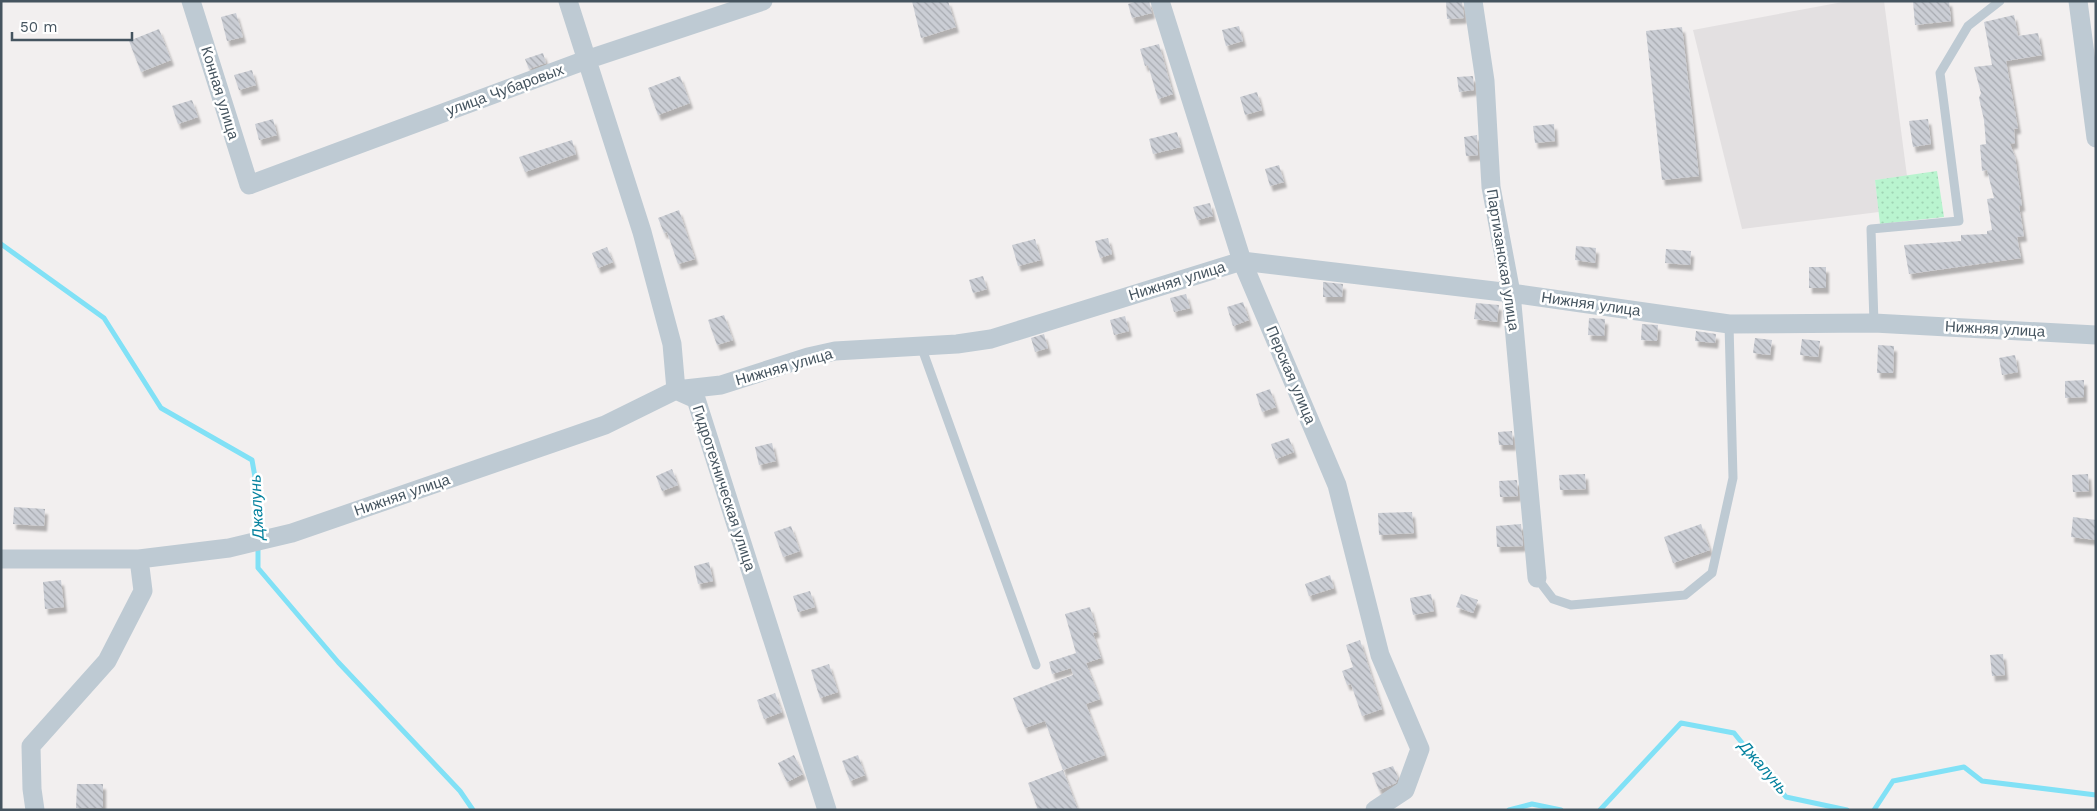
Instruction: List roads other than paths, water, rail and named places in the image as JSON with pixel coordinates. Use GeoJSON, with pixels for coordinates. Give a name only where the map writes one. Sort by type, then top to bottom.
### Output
{"type":"FeatureCollection","features":[{"type":"Feature","properties":{"kind":"street","name":"Конная улица"},"geometry":{"type":"LineString","coordinates":[[191,1],[249,185]]}},
{"type":"Feature","properties":{"kind":"street","name":"Гидротехническая улица"},"geometry":{"type":"LineString","coordinates":[[568,1],[642,232],[672,344],[676,390],[696,399],[828,810]]}},
{"type":"Feature","properties":{"kind":"street","name":"улица Чубаровых"},"geometry":{"type":"LineString","coordinates":[[249,185],[586,60],[763,1]]}},
{"type":"Feature","properties":{"kind":"street","name":"Перская улица"},"geometry":{"type":"LineString","coordinates":[[1160,1],[1242,261],[1337,485],[1380,655],[1420,749],[1405,790],[1375,810]]}},
{"type":"Feature","properties":{"kind":"street","name":"Партизанская улица"},"geometry":{"type":"LineString","coordinates":[[1473,1],[1485,81],[1491,187],[1511,293],[1537,578]]}},
{"type":"Feature","properties":{"kind":"street"},"geometry":{"type":"LineString","coordinates":[[2078,1],[2096,138]]}},
{"type":"Feature","properties":{"kind":"street","name":"Нижняя улица"},"geometry":{"type":"LineString","coordinates":[[1,559],[139,560],[229,548],[292,533],[604,425],[676,390],[721,385],[808,357],[835,351],[957,344],[991,339],[1242,261],[1511,293],[1729,324],[1874,322],[2096,335]]}},
{"type":"Feature","properties":{"kind":"street"},"geometry":{"type":"LineString","coordinates":[[35,810],[32,789],[31,746],[106,661],[143,591],[139,560]]}},
{"type":"Feature","properties":{"kind":"lane"},"geometry":{"type":"LineString","coordinates":[[1874,322],[1871,229],[1959,221],[1940,73],[1968,26],[2000,1]]}},
{"type":"Feature","properties":{"kind":"lane"},"geometry":{"type":"LineString","coordinates":[[1537,578],[1553,599],[1571,604],[1686,595],[1712,573],[1733,478],[1729,324]]}},
{"type":"Feature","properties":{"kind":"lane"},"geometry":{"type":"LineString","coordinates":[[921,346],[1036,665]]}},
{"type":"Feature","properties":{"kind":"waterway","name":"Джалунь"},"geometry":{"type":"LineString","coordinates":[[1,244],[104,318],[161,408],[252,460],[258,494],[258,537]]}},
{"type":"Feature","properties":{"kind":"waterway","name":"Джалунь"},"geometry":{"type":"LineString","coordinates":[[258,545],[258,568],[338,662],[460,791],[473,810]]}},
{"type":"Feature","properties":{"kind":"waterway","name":"Джалунь"},"geometry":{"type":"LineString","coordinates":[[1600,810],[1681,723],[1734,733],[1786,797],[1847,810]]}},
{"type":"Feature","properties":{"kind":"waterway","name":"Джалунь"},"geometry":{"type":"LineString","coordinates":[[1874,810],[1893,781],[1964,767],[1982,781],[2096,795]]}},
{"type":"Feature","properties":{"kind":"waterway","name":"Джалунь"},"geometry":{"type":"LineString","coordinates":[[1509,810],[1532,804],[1561,810]]}}]}
